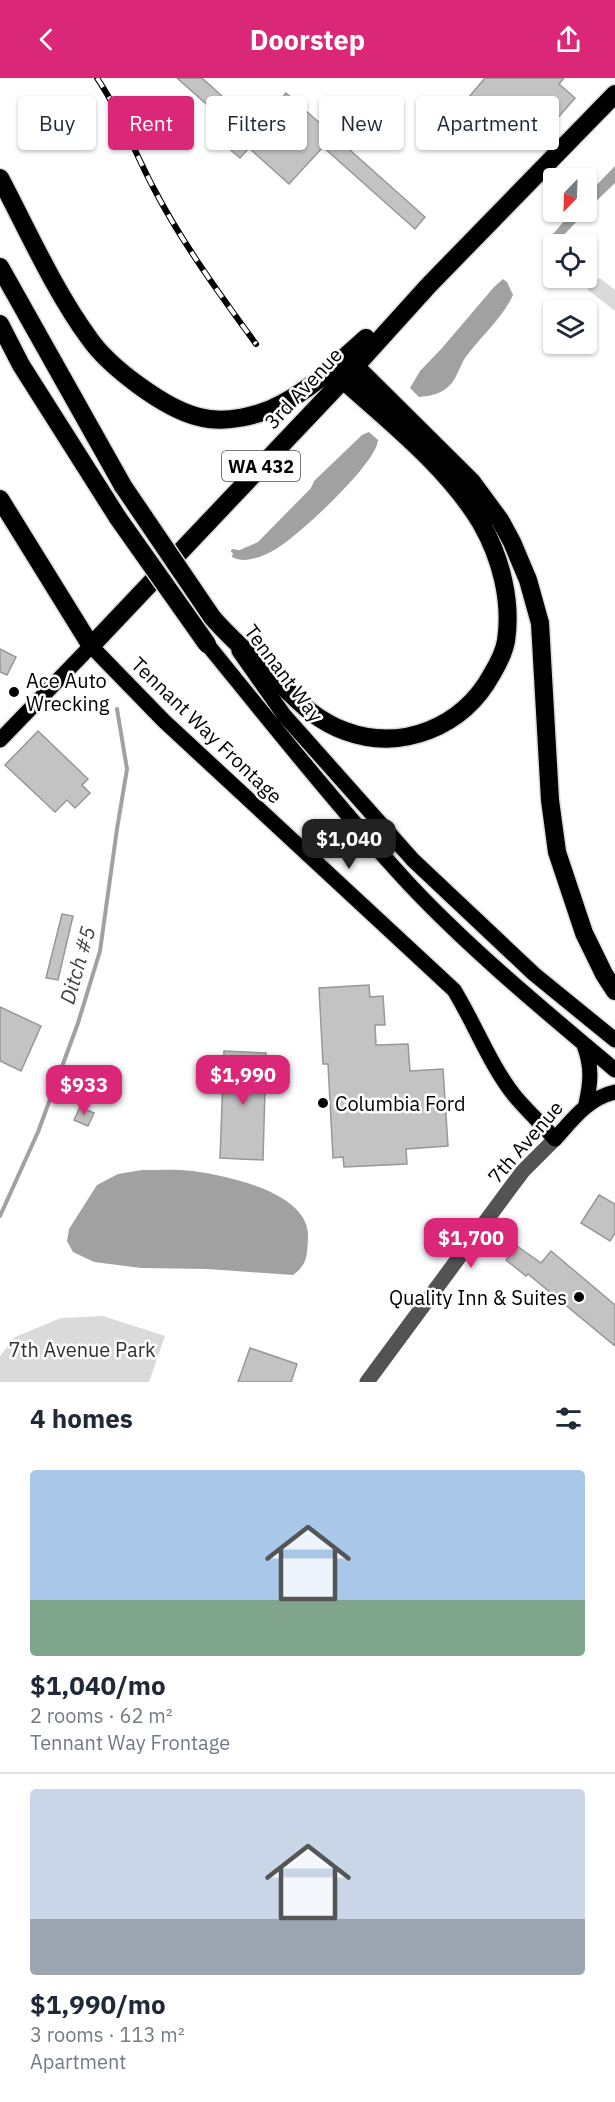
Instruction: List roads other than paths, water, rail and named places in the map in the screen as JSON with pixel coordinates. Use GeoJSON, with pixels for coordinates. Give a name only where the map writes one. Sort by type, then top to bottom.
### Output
{"type":"FeatureCollection","features":[{"type":"Feature","properties":{"kind":"highway","name":"3rd Avenue"},"geometry":{"type":"LineString","coordinates":[[91,646],[343,380],[354,365],[429,285],[615,93]]}},
{"type":"Feature","properties":{"kind":"highway"},"geometry":{"type":"LineString","coordinates":[[0,178],[66,303],[90,340],[117,368],[151,393],[174,407],[199,417],[224,420],[256,414],[283,404],[308,387],[429,285]]}},
{"type":"Feature","properties":{"kind":"highway","name":"Tennant Way"},"geometry":{"type":"LineString","coordinates":[[0,267],[123,486],[212,617],[227,634]]}},
{"type":"Feature","properties":{"kind":"highway","name":"Tennant Way"},"geometry":{"type":"LineString","coordinates":[[0,324],[21,365],[118,518],[207,644]]}},
{"type":"Feature","properties":{"kind":"highway"},"geometry":{"type":"LineString","coordinates":[[354,365],[472,482],[500,520],[528,580],[540,623],[550,800],[557,852],[584,933],[615,991]]}},
{"type":"Feature","properties":{"kind":"highway"},"geometry":{"type":"LineString","coordinates":[[227,634],[311,713],[347,732],[380,739],[417,735],[449,721],[477,698],[498,663],[506,643],[507,618],[504,582],[494,549],[481,523],[435,466],[343,380]]}},
{"type":"Feature","properties":{"kind":"highway"},"geometry":{"type":"LineString","coordinates":[[0,499],[91,646]]}},
{"type":"Feature","properties":{"kind":"main road","name":"Tennant Way"},"geometry":{"type":"LineString","coordinates":[[227,634],[284,715],[413,860],[534,974],[615,1040]]}},
{"type":"Feature","properties":{"kind":"main road","name":"Tennant Way"},"geometry":{"type":"LineString","coordinates":[[207,644],[318,780],[410,885],[482,954],[615,1071]]}},
{"type":"Feature","properties":{"kind":"main road","name":"3rd Avenue"},"geometry":{"type":"LineString","coordinates":[[0,740],[91,646]]}},
{"type":"Feature","properties":{"kind":"main road","name":"Tennant Way Frontage"},"geometry":{"type":"LineString","coordinates":[[91,646],[164,721],[454,990],[513,1094],[555,1139]]}},
{"type":"Feature","properties":{"kind":"main road"},"geometry":{"type":"LineString","coordinates":[[583,1043],[590,1061],[591,1082],[586,1104]]}},
{"type":"Feature","properties":{"kind":"main road"},"geometry":{"type":"LineString","coordinates":[[586,1104],[604,1094],[615,1092]]}},
{"type":"Feature","properties":{"kind":"main road","name":"7th Avenue"},"geometry":{"type":"LineString","coordinates":[[555,1139],[586,1104]]}},
{"type":"Feature","properties":{"kind":"street","name":"7th Avenue"},"geometry":{"type":"LineString","coordinates":[[367,1382],[508,1191],[555,1139]]}},
{"type":"Feature","properties":{"kind":"waterway"},"geometry":{"type":"LineString","coordinates":[[233,551],[241,553]]}},
{"type":"Feature","properties":{"kind":"waterway","name":"Ditch #5"},"geometry":{"type":"LineString","coordinates":[[0,1216],[38,1132],[78,1023],[100,951],[127,769],[117,709]]}},
{"type":"Feature","properties":{"kind":"railway"},"geometry":{"type":"LineString","coordinates":[[97,78],[113,104],[153,187],[176,228],[256,344]]}},
{"type":"Feature","properties":{"kind":"place","name":"Ace Auto Wrecking"},"geometry":{"type":"Point","coordinates":[14,692]}},
{"type":"Feature","properties":{"kind":"place","name":"Columbia Ford"},"geometry":{"type":"Point","coordinates":[323,1103]}},
{"type":"Feature","properties":{"kind":"place","name":"Quality Inn & Suites"},"geometry":{"type":"Point","coordinates":[579,1297]}},
{"type":"Feature","properties":{"kind":"park label","name":"7th Avenue Park"},"geometry":{"type":"Point","coordinates":[82,1349]}}]}
